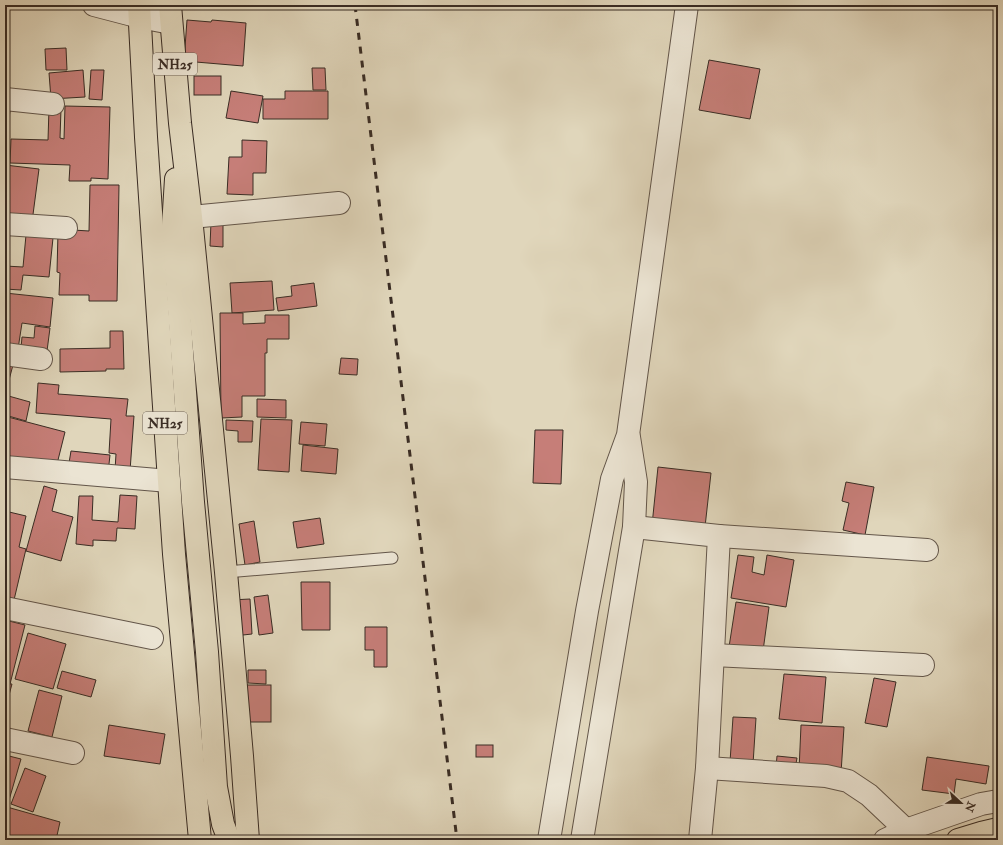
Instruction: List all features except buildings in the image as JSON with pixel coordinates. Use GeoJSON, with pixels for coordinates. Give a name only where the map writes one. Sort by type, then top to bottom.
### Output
{"type":"FeatureCollection","features":[{"type":"Feature","properties":{"kind":"main road","name":"NH25"},"geometry":{"type":"LineString","coordinates":[[140,11],[147,154],[174,554],[200,840]]}},
{"type":"Feature","properties":{"kind":"main road","name":"NH25"},"geometry":{"type":"LineString","coordinates":[[171,14],[180,123],[182,222]]}},
{"type":"Feature","properties":{"kind":"main road"},"geometry":{"type":"LineString","coordinates":[[147,154],[182,222],[226,572],[248,840]]}},
{"type":"Feature","properties":{"kind":"main road"},"geometry":{"type":"LineString","coordinates":[[182,222],[193,502],[207,652],[216,787],[223,824],[230,840]]}},
{"type":"Feature","properties":{"kind":"main road"},"geometry":{"type":"LineString","coordinates":[[958,840],[981,833],[998,830]]}},
{"type":"Feature","properties":{"kind":"street"},"geometry":{"type":"LineString","coordinates":[[94,5],[171,14]]}},
{"type":"Feature","properties":{"kind":"street"},"geometry":{"type":"LineString","coordinates":[[550,840],[587,611],[612,479],[628,435],[688,5]]}},
{"type":"Feature","properties":{"kind":"street"},"geometry":{"type":"LineString","coordinates":[[5,99],[53,104]]}},
{"type":"Feature","properties":{"kind":"street"},"geometry":{"type":"LineString","coordinates":[[182,222],[339,203]]}},
{"type":"Feature","properties":{"kind":"street"},"geometry":{"type":"LineString","coordinates":[[5,224],[66,228]]}},
{"type":"Feature","properties":{"kind":"street"},"geometry":{"type":"LineString","coordinates":[[5,354],[41,359]]}},
{"type":"Feature","properties":{"kind":"street"},"geometry":{"type":"LineString","coordinates":[[582,840],[634,527],[636,482],[628,435]]}},
{"type":"Feature","properties":{"kind":"street"},"geometry":{"type":"LineString","coordinates":[[5,467],[169,481]]}},
{"type":"Feature","properties":{"kind":"street"},"geometry":{"type":"LineString","coordinates":[[634,527],[719,536],[927,550]]}},
{"type":"Feature","properties":{"kind":"street"},"geometry":{"type":"LineString","coordinates":[[700,840],[707,768],[719,536]]}},
{"type":"Feature","properties":{"kind":"street"},"geometry":{"type":"LineString","coordinates":[[5,608],[152,638]]}},
{"type":"Feature","properties":{"kind":"street"},"geometry":{"type":"LineString","coordinates":[[713,655],[923,665]]}},
{"type":"Feature","properties":{"kind":"street"},"geometry":{"type":"LineString","coordinates":[[5,739],[73,753]]}},
{"type":"Feature","properties":{"kind":"street"},"geometry":{"type":"LineString","coordinates":[[707,768],[826,776],[848,781],[869,795],[906,830]]}},
{"type":"Feature","properties":{"kind":"street"},"geometry":{"type":"LineString","coordinates":[[885,840],[906,830],[981,804],[998,801]]}},
{"type":"Feature","properties":{"kind":"lane"},"geometry":{"type":"LineString","coordinates":[[226,572],[392,558]]}},
{"type":"Feature","properties":{"kind":"railway"},"geometry":{"type":"LineString","coordinates":[[355,5],[457,840]]}}]}
